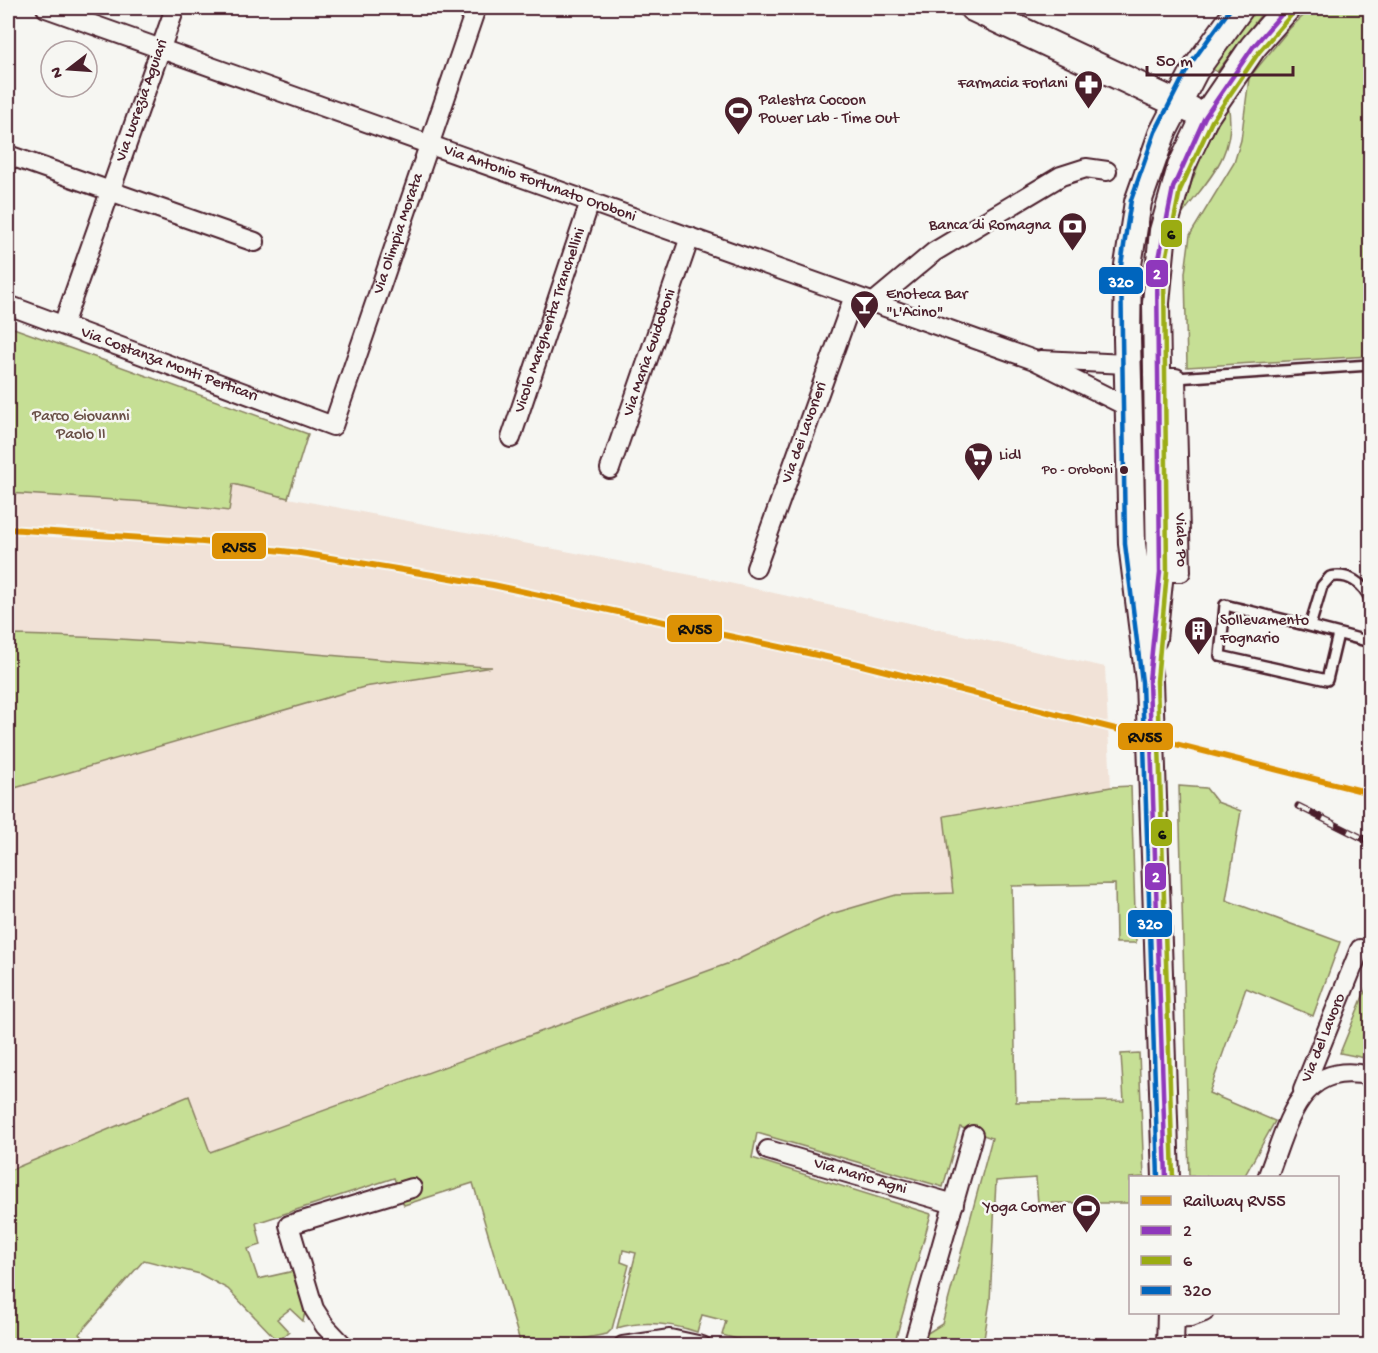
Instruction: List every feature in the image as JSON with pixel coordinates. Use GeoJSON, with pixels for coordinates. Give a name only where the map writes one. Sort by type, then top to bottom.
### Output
{"type":"FeatureCollection","features":[{"type":"Feature","properties":{"kind":"main road"},"geometry":{"type":"LineString","coordinates":[[973,8],[1205,117]]}},
{"type":"Feature","properties":{"kind":"main road","name":"Viale Po"},"geometry":{"type":"LineString","coordinates":[[1166,1176],[1149,681],[1132,544],[1127,280],[1132,232],[1154,152],[1176,102],[1206,52],[1240,8]]}},
{"type":"Feature","properties":{"kind":"main road","name":"Viale Po"},"geometry":{"type":"LineString","coordinates":[[1149,681],[1160,572],[1163,373],[1157,279],[1162,231],[1181,167],[1205,117],[1253,46],[1287,8]]}},
{"type":"Feature","properties":{"kind":"main road","name":"Via Antonio Fortunato Oroboni"},"geometry":{"type":"LineString","coordinates":[[1127,364],[1163,373]]}},
{"type":"Feature","properties":{"kind":"street","name":"Via Antonio Fortunato Oroboni"},"geometry":{"type":"LineString","coordinates":[[46,8],[1034,360],[1128,407]]}},
{"type":"Feature","properties":{"kind":"street","name":"Via Lucrezia Aguiari"},"geometry":{"type":"LineString","coordinates":[[63,325],[175,8]]}},
{"type":"Feature","properties":{"kind":"street","name":"Via Olimpia Morata"},"geometry":{"type":"LineString","coordinates":[[333,426],[476,8]]}},
{"type":"Feature","properties":{"kind":"street"},"geometry":{"type":"LineString","coordinates":[[8,155],[255,242]]}},
{"type":"Feature","properties":{"kind":"street"},"geometry":{"type":"LineString","coordinates":[[873,303],[934,252],[1061,176],[1086,168],[1107,171]]}},
{"type":"Feature","properties":{"kind":"street","name":"Vicolo Margherita Tranchellini"},"geometry":{"type":"LineString","coordinates":[[511,438],[590,202]]}},
{"type":"Feature","properties":{"kind":"street","name":"Via Maria Guidoboni"},"geometry":{"type":"LineString","coordinates":[[610,469],[690,237]]}},
{"type":"Feature","properties":{"kind":"street","name":"Via dei Lavorieri"},"geometry":{"type":"LineString","coordinates":[[756,568],[854,296]]}},
{"type":"Feature","properties":{"kind":"street","name":"Via Costanza Monti Perticari"},"geometry":{"type":"LineString","coordinates":[[8,305],[333,426]]}},
{"type":"Feature","properties":{"kind":"street","name":"Via Antonio Fortunato Oroboni"},"geometry":{"type":"LineString","coordinates":[[1034,360],[1127,364]]}},
{"type":"Feature","properties":{"kind":"street","name":"Via del Lavoro"},"geometry":{"type":"LineString","coordinates":[[1268,1176],[1360,949]]}},
{"type":"Feature","properties":{"kind":"street","name":"Via del Lavoro"},"geometry":{"type":"LineString","coordinates":[[1302,1094],[1313,1083],[1332,1075],[1348,1073],[1371,1076]]}},
{"type":"Feature","properties":{"kind":"street"},"geometry":{"type":"LineString","coordinates":[[913,1346],[973,1135]]}},
{"type":"Feature","properties":{"kind":"street","name":"Via Mario Agni"},"geometry":{"type":"LineString","coordinates":[[768,1150],[954,1204]]}},
{"type":"Feature","properties":{"kind":"street"},"geometry":{"type":"LineString","coordinates":[[344,1346],[325,1326],[314,1309],[289,1225],[412,1188]]}},
{"type":"Feature","properties":{"kind":"street"},"geometry":{"type":"LineString","coordinates":[[1171,1332],[1199,1314]]}},
{"type":"Feature","properties":{"kind":"street"},"geometry":{"type":"LineString","coordinates":[[623,1346],[670,1339],[702,1346]]}},
{"type":"Feature","properties":{"kind":"lane"},"geometry":{"type":"LineString","coordinates":[[1163,373],[1371,365]]}},
{"type":"Feature","properties":{"kind":"lane"},"geometry":{"type":"LineString","coordinates":[[1310,626],[1322,586],[1330,577],[1341,576],[1355,580],[1364,587],[1371,599]]}},
{"type":"Feature","properties":{"kind":"lane"},"geometry":{"type":"LineString","coordinates":[[1338,634],[1328,680],[1220,656],[1224,605],[1371,642]]}},
{"type":"Feature","properties":{"kind":"shaded area"},"geometry":{"type":"Polygon","coordinates":[[[233,484],[288,498],[707,578],[1105,667],[1111,787],[944,816],[953,893],[896,895],[831,914],[735,961],[209,1152],[189,1096],[8,1171],[8,493],[162,503],[228,511],[233,484]]]}},
{"type":"Feature","properties":{"kind":"green space"},"geometry":{"type":"Polygon","coordinates":[[[1257,8],[1266,8],[1217,72],[1212,69],[1257,8]]]}},
{"type":"Feature","properties":{"kind":"green space"},"geometry":{"type":"Polygon","coordinates":[[[1312,8],[1370,8],[1370,356],[1187,367],[1185,273],[1190,235],[1234,163],[1241,140],[1249,78],[1290,28],[1312,8]]]}},
{"type":"Feature","properties":{"kind":"green space"},"geometry":{"type":"Polygon","coordinates":[[[1228,104],[1230,123],[1223,156],[1216,170],[1176,224],[1202,155],[1228,104]]]}},
{"type":"Feature","properties":{"kind":"green space","name":"Parco Giovanni Paolo II"},"geometry":{"type":"Polygon","coordinates":[[[8,326],[308,434],[288,498],[233,484],[229,511],[162,503],[8,493],[8,326]]]}},
{"type":"Feature","properties":{"kind":"green space"},"geometry":{"type":"Polygon","coordinates":[[[8,635],[129,640],[492,667],[364,687],[8,790],[8,635]]]}},
{"type":"Feature","properties":{"kind":"green space"},"geometry":{"type":"Polygon","coordinates":[[[1131,786],[1136,943],[1116,943],[1115,884],[1012,886],[1016,1102],[1124,1101],[1121,1054],[1139,1053],[1144,1176],[1129,1176],[1129,1203],[1038,1203],[1036,1178],[996,1181],[990,1301],[983,1345],[925,1345],[926,1334],[942,1324],[992,1138],[960,1127],[943,1187],[757,1133],[752,1158],[931,1214],[894,1345],[759,1345],[722,1335],[726,1321],[702,1315],[697,1332],[677,1326],[657,1324],[637,1324],[617,1328],[636,1253],[623,1250],[621,1262],[629,1265],[612,1329],[607,1334],[565,1342],[566,1345],[521,1345],[473,1183],[404,1205],[394,1178],[256,1223],[261,1245],[248,1249],[258,1279],[294,1271],[306,1308],[303,1321],[290,1309],[277,1319],[289,1332],[278,1341],[228,1289],[200,1274],[144,1260],[79,1334],[86,1339],[80,1345],[8,1346],[8,1171],[189,1096],[210,1152],[735,961],[831,914],[896,895],[953,893],[944,816],[1111,787],[1131,786]]]}},
{"type":"Feature","properties":{"kind":"green space"},"geometry":{"type":"Polygon","coordinates":[[[1179,786],[1206,788],[1217,802],[1241,811],[1226,900],[1340,942],[1313,1016],[1246,988],[1209,1093],[1275,1121],[1245,1176],[1189,1176],[1179,786]]]}},
{"type":"Feature","properties":{"kind":"green space"},"geometry":{"type":"Polygon","coordinates":[[[1370,979],[1370,1059],[1340,1053],[1370,979]]]}},
{"type":"Feature","properties":{"kind":"railway"},"geometry":{"type":"LineString","coordinates":[[1298,806],[1370,842]]}},
{"type":"Feature","properties":{"kind":"rail line","name":"RV55"},"geometry":{"type":"LineString","coordinates":[[8,529],[203,542],[300,553],[493,585],[854,663],[1370,793]]}},
{"type":"Feature","properties":{"kind":"transit line","name":"320"},"geometry":{"type":"LineString","coordinates":[[1158,1176],[1142,682],[1125,544],[1121,265],[1131,200],[1155,132],[1189,66],[1231,8]]}},
{"type":"Feature","properties":{"kind":"transit line","name":"2"},"geometry":{"type":"LineString","coordinates":[[1166,1176],[1149,681],[1160,572],[1157,269],[1173,188],[1205,117],[1253,47],[1287,8]]}},
{"type":"Feature","properties":{"kind":"transit line","name":"6"},"geometry":{"type":"LineString","coordinates":[[1173,1176],[1157,681],[1167,572],[1164,270],[1180,190],[1212,121],[1259,52],[1293,13]]}},
{"type":"Feature","properties":{"kind":"place","name":"Farmacia Forlani"},"geometry":{"type":"Point","coordinates":[1089,110]}},
{"type":"Feature","properties":{"kind":"place","name":"Palestra Cocoon Power Lab - Time Out"},"geometry":{"type":"Point","coordinates":[738,136]}},
{"type":"Feature","properties":{"kind":"place","name":"Banca di Romagna"},"geometry":{"type":"Point","coordinates":[1072,252]}},
{"type":"Feature","properties":{"kind":"place","name":"Enoteca Bar \"L'Acino\""},"geometry":{"type":"Point","coordinates":[865,330]}},
{"type":"Feature","properties":{"kind":"place","name":"Po - Oroboni"},"geometry":{"type":"Point","coordinates":[1124,470]}},
{"type":"Feature","properties":{"kind":"place","name":"Lidl"},"geometry":{"type":"Point","coordinates":[978,482]}},
{"type":"Feature","properties":{"kind":"place","name":"Sollevamento Fognario"},"geometry":{"type":"Point","coordinates":[1199,656]}},
{"type":"Feature","properties":{"kind":"place","name":"Yoga Corner"},"geometry":{"type":"Point","coordinates":[1086,1234]}}]}
